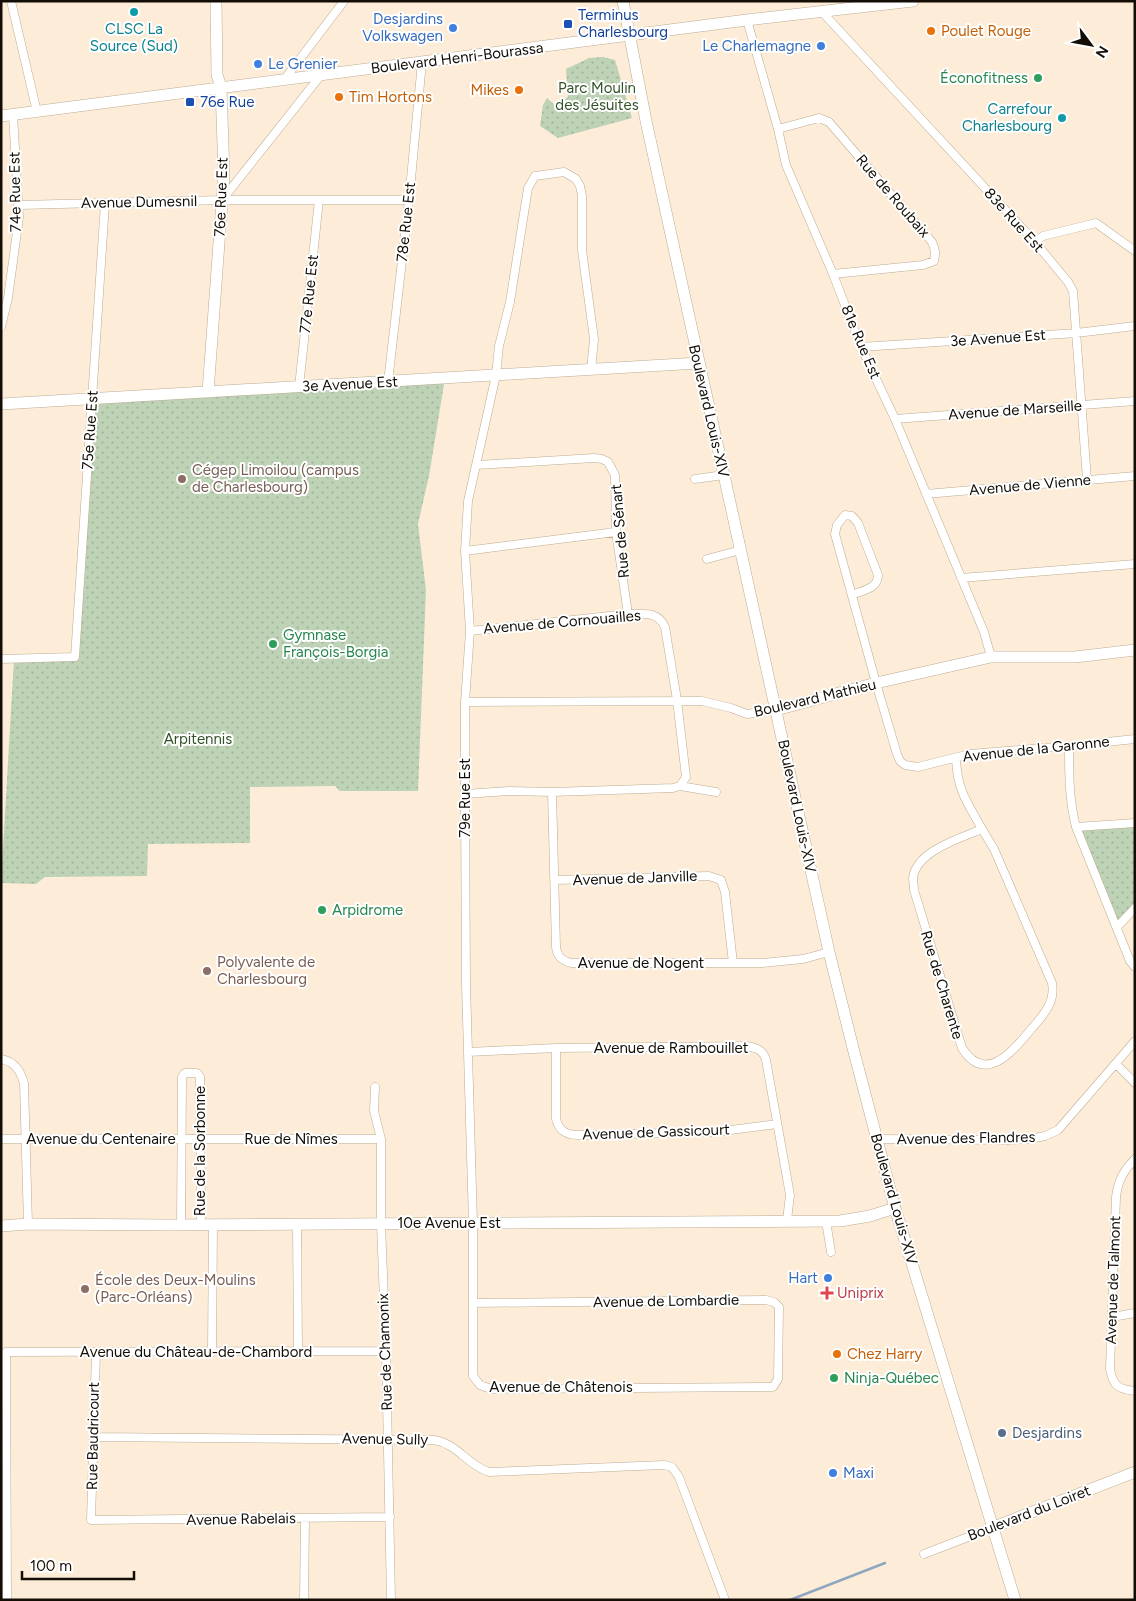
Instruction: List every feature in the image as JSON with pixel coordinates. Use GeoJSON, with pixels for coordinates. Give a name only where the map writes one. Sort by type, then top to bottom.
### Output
{"type":"FeatureCollection","features":[{"type":"Feature","properties":{"kind":"main road","name":"76e Rue Est"},"geometry":{"type":"LineString","coordinates":[[208,392],[224,175],[221,87],[217,75],[216,1]]}},
{"type":"Feature","properties":{"kind":"main road","name":"Boulevard Louis-XIV"},"geometry":{"type":"LineString","coordinates":[[623,1],[628,36],[829,952],[895,1208],[1016,1600]]}},
{"type":"Feature","properties":{"kind":"main road","name":"Boulevard Henri-Bourassa"},"geometry":{"type":"LineString","coordinates":[[7,116],[628,36],[828,8],[913,1]]}},
{"type":"Feature","properties":{"kind":"main road","name":"3e Avenue Est"},"geometry":{"type":"LineString","coordinates":[[1,404],[699,363]]}},
{"type":"Feature","properties":{"kind":"main road","name":"Boulevard Mathieu"},"geometry":{"type":"LineString","coordinates":[[776,710],[991,657],[1075,656],[1135,650]]}},
{"type":"Feature","properties":{"kind":"main road","name":"10e Avenue Est"},"geometry":{"type":"LineString","coordinates":[[1,1226],[28,1224],[201,1225],[840,1221],[870,1216],[895,1208]]}},
{"type":"Feature","properties":{"kind":"main road","name":"Boulevard du Loiret"},"geometry":{"type":"LineString","coordinates":[[994,1527],[1135,1472]]}},
{"type":"Feature","properties":{"kind":"street"},"geometry":{"type":"LineString","coordinates":[[11,1],[37,112]]}},
{"type":"Feature","properties":{"kind":"street"},"geometry":{"type":"LineString","coordinates":[[284,80],[344,1]]}},
{"type":"Feature","properties":{"kind":"street","name":"83e Rue Est"},"geometry":{"type":"LineString","coordinates":[[828,8],[1035,242],[1068,282],[1073,291],[1087,480]]}},
{"type":"Feature","properties":{"kind":"street","name":"81e Rue Est"},"geometry":{"type":"LineString","coordinates":[[747,20],[778,129],[786,165],[833,274],[861,347],[895,420],[962,578],[984,632],[991,657]]}},
{"type":"Feature","properties":{"kind":"street","name":"78e Rue Est"},"geometry":{"type":"LineString","coordinates":[[388,382],[409,200],[422,62]]}},
{"type":"Feature","properties":{"kind":"street"},"geometry":{"type":"LineString","coordinates":[[222,200],[321,75]]}},
{"type":"Feature","properties":{"kind":"street","name":"74e Rue Est"},"geometry":{"type":"LineString","coordinates":[[1,327],[8,298],[19,217],[7,116]]}},
{"type":"Feature","properties":{"kind":"street","name":"Rue de Roubaix"},"geometry":{"type":"LineString","coordinates":[[778,129],[819,118],[829,122],[932,242],[935,248],[934,260],[923,265],[833,274]]}},
{"type":"Feature","properties":{"kind":"street","name":"79e Rue Est"},"geometry":{"type":"LineString","coordinates":[[473,1223],[468,1052],[465,794],[465,702],[470,631],[465,551],[468,501],[496,375],[499,346],[510,302],[528,188],[535,176],[545,173],[564,172],[576,179],[580,186],[582,196],[582,250],[594,339],[591,370]]}},
{"type":"Feature","properties":{"kind":"street","name":"Avenue Dumesnil"},"geometry":{"type":"LineString","coordinates":[[19,205],[222,200],[409,200]]}},
{"type":"Feature","properties":{"kind":"street","name":"77e Rue Est"},"geometry":{"type":"LineString","coordinates":[[299,387],[320,200]]}},
{"type":"Feature","properties":{"kind":"street","name":"75e Rue Est"},"geometry":{"type":"LineString","coordinates":[[1,659],[75,657],[105,204]]}},
{"type":"Feature","properties":{"kind":"street"},"geometry":{"type":"LineString","coordinates":[[1035,242],[1042,236],[1096,223],[1135,252]]}},
{"type":"Feature","properties":{"kind":"street","name":"3e Avenue Est"},"geometry":{"type":"LineString","coordinates":[[861,347],[1076,333],[1135,326]]}},
{"type":"Feature","properties":{"kind":"street","name":"Avenue de Marseille"},"geometry":{"type":"LineString","coordinates":[[895,420],[1135,401]]}},
{"type":"Feature","properties":{"kind":"street","name":"Rue de Sénart"},"geometry":{"type":"LineString","coordinates":[[477,465],[602,459],[612,468],[615,474],[616,532],[628,614]]}},
{"type":"Feature","properties":{"kind":"street"},"geometry":{"type":"LineString","coordinates":[[694,479],[724,475]]}},
{"type":"Feature","properties":{"kind":"street","name":"Avenue de Vienne"},"geometry":{"type":"LineString","coordinates":[[926,494],[1135,476]]}},
{"type":"Feature","properties":{"kind":"street"},"geometry":{"type":"LineString","coordinates":[[852,595],[875,586],[878,582],[878,575],[858,524],[852,516],[846,516],[837,525],[835,534],[876,684]]}},
{"type":"Feature","properties":{"kind":"street"},"geometry":{"type":"LineString","coordinates":[[465,551],[616,532]]}},
{"type":"Feature","properties":{"kind":"street"},"geometry":{"type":"LineString","coordinates":[[707,560],[741,550]]}},
{"type":"Feature","properties":{"kind":"street"},"geometry":{"type":"LineString","coordinates":[[962,578],[1135,564]]}},
{"type":"Feature","properties":{"kind":"street","name":"Avenue de Cornouailles"},"geometry":{"type":"LineString","coordinates":[[470,631],[628,614],[646,614],[658,617],[665,627],[686,771],[686,778],[680,786]]}},
{"type":"Feature","properties":{"kind":"street","name":"Avenue de la Garonne"},"geometry":{"type":"LineString","coordinates":[[876,684],[897,754],[900,761],[905,765],[918,767],[970,754],[1135,739]]}},
{"type":"Feature","properties":{"kind":"street","name":"Boulevard Mathieu"},"geometry":{"type":"LineString","coordinates":[[465,702],[676,700],[702,701],[747,714],[776,710]]}},
{"type":"Feature","properties":{"kind":"street"},"geometry":{"type":"LineString","coordinates":[[1069,746],[1070,788],[1076,827],[1118,926],[1130,961],[1135,967]]}},
{"type":"Feature","properties":{"kind":"street","name":"Rue de Charente"},"geometry":{"type":"LineString","coordinates":[[956,758],[956,777],[960,789],[994,849],[1052,983],[1054,992],[1048,1009],[1013,1051],[997,1062],[977,1064],[971,1060],[962,1048],[914,890],[913,877],[920,863],[933,851],[982,829]]}},
{"type":"Feature","properties":{"kind":"street"},"geometry":{"type":"LineString","coordinates":[[465,794],[509,790],[552,792],[680,786],[716,792]]}},
{"type":"Feature","properties":{"kind":"street","name":"Avenue de Nogent"},"geometry":{"type":"LineString","coordinates":[[552,792],[556,946],[560,957],[564,961],[762,964],[802,959],[829,952]]}},
{"type":"Feature","properties":{"kind":"street"},"geometry":{"type":"LineString","coordinates":[[1076,827],[1135,823]]}},
{"type":"Feature","properties":{"kind":"street","name":"Avenue de Janville"},"geometry":{"type":"LineString","coordinates":[[555,880],[709,876],[716,878],[720,880],[725,892],[733,963]]}},
{"type":"Feature","properties":{"kind":"street"},"geometry":{"type":"LineString","coordinates":[[1118,926],[1135,908]]}},
{"type":"Feature","properties":{"kind":"street","name":"Avenue des Flandres"},"geometry":{"type":"LineString","coordinates":[[876,1139],[1009,1140],[1045,1136],[1058,1130],[1065,1123],[1135,1041]]}},
{"type":"Feature","properties":{"kind":"street","name":"Avenue de Rambouillet"},"geometry":{"type":"LineString","coordinates":[[468,1052],[556,1048],[755,1047],[760,1050],[766,1060],[790,1195],[787,1220]]}},
{"type":"Feature","properties":{"kind":"street","name":"Avenue de Gassicourt"},"geometry":{"type":"LineString","coordinates":[[556,1048],[556,1119],[558,1126],[566,1134],[715,1132],[777,1124]]}},
{"type":"Feature","properties":{"kind":"street"},"geometry":{"type":"LineString","coordinates":[[1,1059],[8,1060],[20,1070],[24,1082],[28,1224]]}},
{"type":"Feature","properties":{"kind":"street"},"geometry":{"type":"LineString","coordinates":[[1116,1064],[1135,1083]]}},
{"type":"Feature","properties":{"kind":"street","name":"Rue de la Sorbonne"},"geometry":{"type":"LineString","coordinates":[[182,1225],[182,1077],[185,1073],[192,1072],[197,1073],[200,1077],[201,1225]]}},
{"type":"Feature","properties":{"kind":"street"},"geometry":{"type":"LineString","coordinates":[[375,1087],[374,1112],[381,1139],[381,1224]]}},
{"type":"Feature","properties":{"kind":"street","name":"Avenue du Centenaire"},"geometry":{"type":"LineString","coordinates":[[1,1140],[201,1139]]}},
{"type":"Feature","properties":{"kind":"street","name":"Rue de Nîmes"},"geometry":{"type":"LineString","coordinates":[[201,1139],[381,1139]]}},
{"type":"Feature","properties":{"kind":"street","name":"Avenue de Talmont"},"geometry":{"type":"LineString","coordinates":[[1135,1159],[1124,1171],[1117,1187],[1110,1369],[1112,1381],[1117,1386],[1135,1390]]}},
{"type":"Feature","properties":{"kind":"street"},"geometry":{"type":"LineString","coordinates":[[826,1221],[831,1252]]}},
{"type":"Feature","properties":{"kind":"street","name":"Avenue de Châtenois"},"geometry":{"type":"LineString","coordinates":[[473,1223],[473,1376],[484,1387],[490,1389],[774,1387],[775,1384]]}},
{"type":"Feature","properties":{"kind":"street"},"geometry":{"type":"LineString","coordinates":[[212,1352],[213,1224]]}},
{"type":"Feature","properties":{"kind":"street"},"geometry":{"type":"LineString","coordinates":[[297,1224],[298,1351]]}},
{"type":"Feature","properties":{"kind":"street","name":"Rue de Chamonix"},"geometry":{"type":"LineString","coordinates":[[381,1224],[386,1351],[391,1600]]}},
{"type":"Feature","properties":{"kind":"street","name":"Avenue de Lombardie"},"geometry":{"type":"LineString","coordinates":[[473,1303],[766,1300],[774,1302],[779,1307],[779,1363],[778,1379],[775,1384]]}},
{"type":"Feature","properties":{"kind":"street"},"geometry":{"type":"LineString","coordinates":[[1112,1317],[1135,1312]]}},
{"type":"Feature","properties":{"kind":"street","name":"Avenue du Château-de-Chambord"},"geometry":{"type":"LineString","coordinates":[[4,1480],[6,1352],[386,1351]]}},
{"type":"Feature","properties":{"kind":"street","name":"Rue Baudricourt"},"geometry":{"type":"LineString","coordinates":[[91,1520],[96,1352]]}},
{"type":"Feature","properties":{"kind":"street","name":"Avenue Sully"},"geometry":{"type":"LineString","coordinates":[[93,1437],[388,1438],[441,1441],[455,1448],[475,1466],[489,1472],[664,1465],[672,1467],[678,1477],[725,1600]]}},
{"type":"Feature","properties":{"kind":"street"},"geometry":{"type":"LineString","coordinates":[[4,1480],[6,1600]]}},
{"type":"Feature","properties":{"kind":"street","name":"Avenue Rabelais"},"geometry":{"type":"LineString","coordinates":[[91,1520],[390,1517]]}},
{"type":"Feature","properties":{"kind":"street"},"geometry":{"type":"LineString","coordinates":[[304,1600],[305,1518]]}},
{"type":"Feature","properties":{"kind":"street","name":"Boulevard du Loiret"},"geometry":{"type":"LineString","coordinates":[[924,1554],[994,1527]]}},
{"type":"Feature","properties":{"kind":"green space","name":"Parc Moulin des Jésuites"},"geometry":{"type":"Polygon","coordinates":[[[603,57],[615,60],[632,118],[558,138],[540,126],[543,105],[547,98],[557,107],[568,97],[566,69],[589,58],[603,57]]]}},
{"type":"Feature","properties":{"kind":"green space","name":"Arpitennis"},"geometry":{"type":"Polygon","coordinates":[[[445,378],[429,476],[418,524],[426,590],[418,791],[340,791],[335,786],[250,787],[250,843],[148,844],[147,876],[45,877],[36,884],[1,883],[14,659],[75,657],[92,399],[445,378]]]}},
{"type":"Feature","properties":{"kind":"green space"},"geometry":{"type":"Polygon","coordinates":[[[1135,823],[1135,908],[1118,926],[1076,827],[1135,823]]]}},
{"type":"Feature","properties":{"kind":"waterway"},"geometry":{"type":"LineString","coordinates":[[790,1600],[885,1563]]}},
{"type":"Feature","properties":{"kind":"place","name":"CLSC La Source (Sud)"},"geometry":{"type":"Point","coordinates":[134,12]}},
{"type":"Feature","properties":{"kind":"place","name":"Terminus Charlesbourg"},"geometry":{"type":"Point","coordinates":[568,24]}},
{"type":"Feature","properties":{"kind":"place","name":"Desjardins Volkswagen"},"geometry":{"type":"Point","coordinates":[453,28]}},
{"type":"Feature","properties":{"kind":"place","name":"Poulet Rouge"},"geometry":{"type":"Point","coordinates":[931,31]}},
{"type":"Feature","properties":{"kind":"place","name":"Le Charlemagne"},"geometry":{"type":"Point","coordinates":[821,46]}},
{"type":"Feature","properties":{"kind":"place","name":"Le Grenier"},"geometry":{"type":"Point","coordinates":[258,64]}},
{"type":"Feature","properties":{"kind":"place","name":"Éconofitness"},"geometry":{"type":"Point","coordinates":[1038,78]}},
{"type":"Feature","properties":{"kind":"place","name":"Mikes"},"geometry":{"type":"Point","coordinates":[519,90]}},
{"type":"Feature","properties":{"kind":"place","name":"Tim Hortons"},"geometry":{"type":"Point","coordinates":[339,97]}},
{"type":"Feature","properties":{"kind":"place","name":"76e Rue"},"geometry":{"type":"Point","coordinates":[190,102]}},
{"type":"Feature","properties":{"kind":"place","name":"Carrefour Charlesbourg"},"geometry":{"type":"Point","coordinates":[1062,118]}},
{"type":"Feature","properties":{"kind":"place","name":"Cégep Limoilou (campus de Charlesbourg)"},"geometry":{"type":"Point","coordinates":[182,479]}},
{"type":"Feature","properties":{"kind":"place","name":"Gymnase François-Borgia"},"geometry":{"type":"Point","coordinates":[273,644]}},
{"type":"Feature","properties":{"kind":"place","name":"Arpidrome"},"geometry":{"type":"Point","coordinates":[322,910]}},
{"type":"Feature","properties":{"kind":"place","name":"Polyvalente de Charlesbourg"},"geometry":{"type":"Point","coordinates":[207,971]}},
{"type":"Feature","properties":{"kind":"place","name":"Hart"},"geometry":{"type":"Point","coordinates":[828,1278]}},
{"type":"Feature","properties":{"kind":"place","name":"École des Deux-Moulins (Parc-Orléans)"},"geometry":{"type":"Point","coordinates":[85,1289]}},
{"type":"Feature","properties":{"kind":"place","name":"Uniprix"},"geometry":{"type":"Point","coordinates":[827,1293]}},
{"type":"Feature","properties":{"kind":"place","name":"Chez Harry"},"geometry":{"type":"Point","coordinates":[837,1354]}},
{"type":"Feature","properties":{"kind":"place","name":"Ninja-Québec"},"geometry":{"type":"Point","coordinates":[834,1378]}},
{"type":"Feature","properties":{"kind":"place","name":"Desjardins"},"geometry":{"type":"Point","coordinates":[1002,1433]}},
{"type":"Feature","properties":{"kind":"place","name":"Maxi"},"geometry":{"type":"Point","coordinates":[833,1473]}}]}
